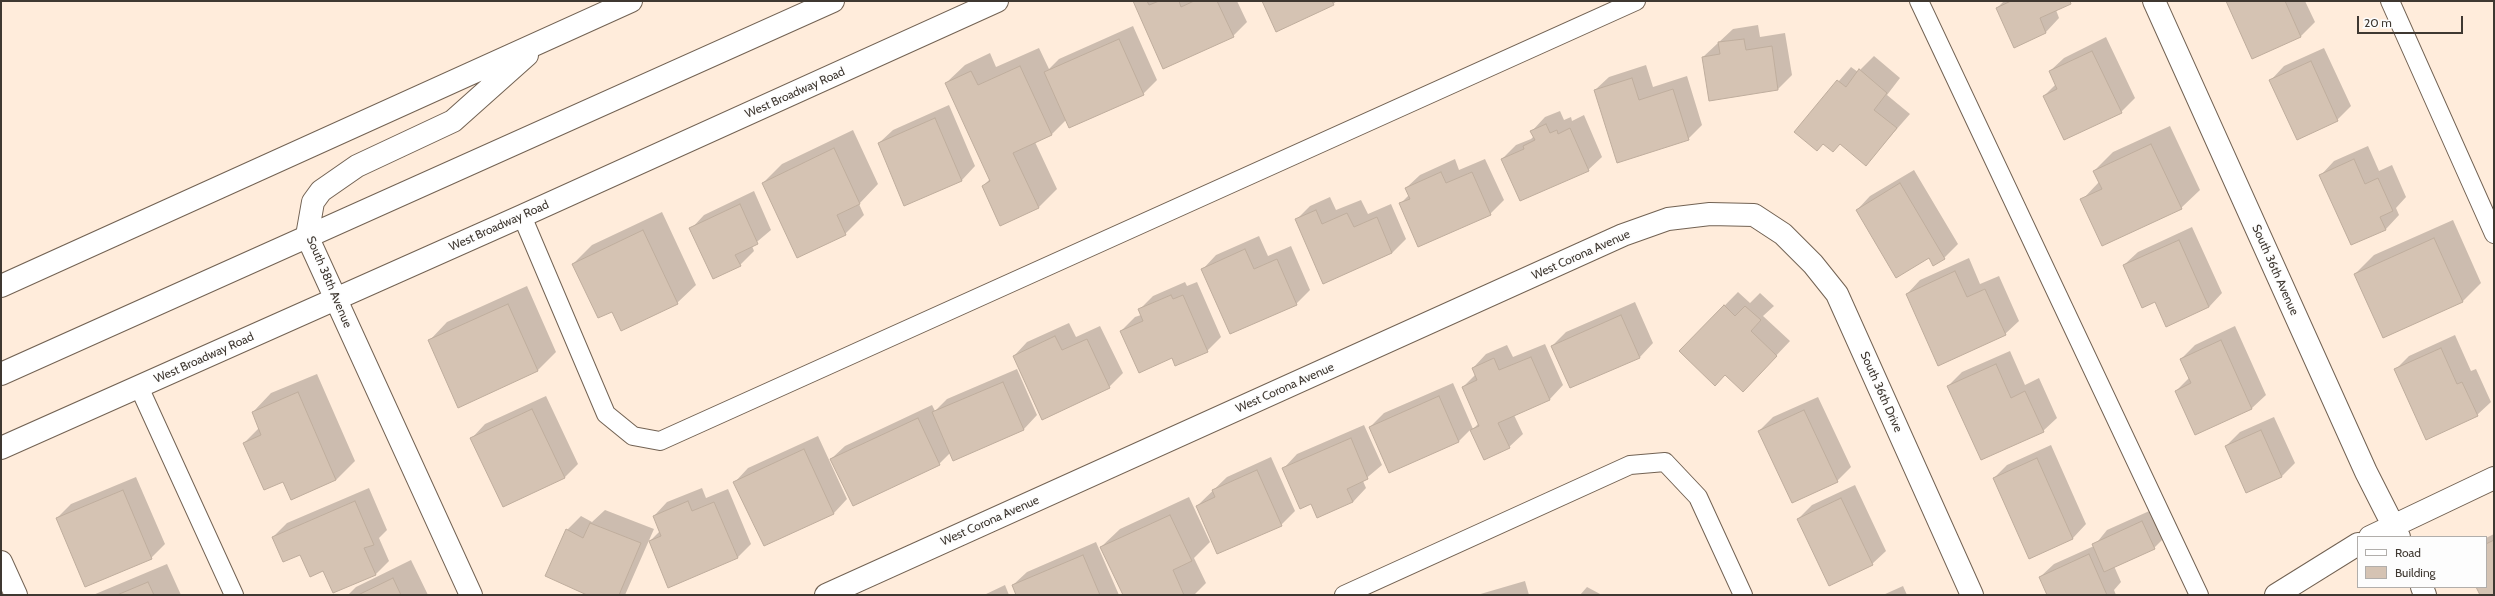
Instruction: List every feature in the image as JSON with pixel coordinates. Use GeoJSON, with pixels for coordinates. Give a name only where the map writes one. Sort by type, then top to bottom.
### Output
{"type":"FeatureCollection","features":[{"type":"Feature","properties":{"kind":"street"},"geometry":{"type":"LineString","coordinates":[[1,286],[631,1]]}},
{"type":"Feature","properties":{"kind":"street"},"geometry":{"type":"LineString","coordinates":[[1,374],[833,1]]}},
{"type":"Feature","properties":{"kind":"street","name":"West Broadway Road"},"geometry":{"type":"LineString","coordinates":[[1,448],[522,216],[996,1]]}},
{"type":"Feature","properties":{"kind":"street","name":"South 36th Avenue"},"geometry":{"type":"LineString","coordinates":[[2154,1],[2366,472],[2397,531]]}},
{"type":"Feature","properties":{"kind":"street","name":"South 38th Avenue"},"geometry":{"type":"LineString","coordinates":[[471,595],[307,236],[311,208],[322,191],[357,166],[453,121],[543,41]]}},
{"type":"Feature","properties":{"kind":"street","name":"West Corona Avenue"},"geometry":{"type":"LineString","coordinates":[[826,595],[1623,235],[1668,219],[1710,214],[1754,215]]}},
{"type":"Feature","properties":{"kind":"street","name":"South 36th Drive"},"geometry":{"type":"LineString","coordinates":[[1754,215],[1783,234],[1813,264],[1837,294],[1972,595]]}},
{"type":"Feature","properties":{"kind":"street"},"geometry":{"type":"LineString","coordinates":[[2374,536],[2397,531],[2494,478]]}},
{"type":"Feature","properties":{"kind":"street"},"geometry":{"type":"LineString","coordinates":[[2276,595],[2357,545]]}},
{"type":"Feature","properties":{"kind":"street"},"geometry":{"type":"LineString","coordinates":[[1,562],[16,595]]}},
{"type":"Feature","properties":{"kind":"lane"},"geometry":{"type":"LineString","coordinates":[[522,216],[606,414],[633,436],[660,441],[1636,1]]}},
{"type":"Feature","properties":{"kind":"lane"},"geometry":{"type":"LineString","coordinates":[[1919,1],[2199,595]]}},
{"type":"Feature","properties":{"kind":"lane"},"geometry":{"type":"LineString","coordinates":[[2390,1],[2494,234]]}},
{"type":"Feature","properties":{"kind":"lane"},"geometry":{"type":"LineString","coordinates":[[139,387],[234,595]]}},
{"type":"Feature","properties":{"kind":"lane"},"geometry":{"type":"LineString","coordinates":[[1344,595],[1630,465],[1665,462],[1698,497],[1743,595]]}},
{"type":"Feature","properties":{"kind":"building"},"geometry":{"type":"Polygon","coordinates":[[[1133,1],[1147,1],[1149,5],[1159,1],[1179,1],[1181,7],[1194,1],[1217,1],[1234,37],[1163,69],[1133,1]]]}},
{"type":"Feature","properties":{"kind":"building"},"geometry":{"type":"Polygon","coordinates":[[[1262,1],[1332,1],[1334,5],[1276,32],[1262,1]]]}},
{"type":"Feature","properties":{"kind":"building"},"geometry":{"type":"Polygon","coordinates":[[[2011,1],[2070,1],[2071,4],[2040,18],[2046,33],[2014,48],[1996,8],[2011,1]]]}},
{"type":"Feature","properties":{"kind":"building"},"geometry":{"type":"Polygon","coordinates":[[[2226,1],[2285,1],[2301,37],[2252,59],[2226,1]]]}},
{"type":"Feature","properties":{"kind":"building"},"geometry":{"type":"Polygon","coordinates":[[[1119,39],[1144,95],[1069,128],[1044,72],[1119,39]]]}},
{"type":"Feature","properties":{"kind":"building"},"geometry":{"type":"Polygon","coordinates":[[[1744,39],[1746,50],[1772,46],[1778,90],[1709,101],[1702,57],[1720,54],[1718,42],[1744,39]]]}},
{"type":"Feature","properties":{"kind":"building"},"geometry":{"type":"Polygon","coordinates":[[[2092,51],[2122,113],[2064,140],[2043,96],[2057,89],[2049,71],[2092,51]]]}},
{"type":"Feature","properties":{"kind":"building"},"geometry":{"type":"Polygon","coordinates":[[[2311,61],[2338,121],[2297,140],[2269,80],[2311,61]]]}},
{"type":"Feature","properties":{"kind":"building"},"geometry":{"type":"Polygon","coordinates":[[[1020,66],[1052,135],[1013,153],[1039,208],[1000,226],[982,186],[990,181],[945,83],[971,71],[978,85],[1020,66]]]}},
{"type":"Feature","properties":{"kind":"building"},"geometry":{"type":"Polygon","coordinates":[[[1859,69],[1887,93],[1874,110],[1897,128],[1866,166],[1840,144],[1833,152],[1823,144],[1817,151],[1794,132],[1837,80],[1846,87],[1859,69]]]}},
{"type":"Feature","properties":{"kind":"building"},"geometry":{"type":"Polygon","coordinates":[[[1632,78],[1639,100],[1673,89],[1689,140],[1617,163],[1594,90],[1632,78]]]}},
{"type":"Feature","properties":{"kind":"building"},"geometry":{"type":"Polygon","coordinates":[[[935,118],[962,181],[904,206],[878,143],[935,118]]]}},
{"type":"Feature","properties":{"kind":"building"},"geometry":{"type":"Polygon","coordinates":[[[1546,124],[1550,133],[1557,130],[1558,134],[1570,128],[1589,171],[1520,201],[1501,159],[1524,149],[1523,146],[1535,140],[1530,131],[1546,124]]]}},
{"type":"Feature","properties":{"kind":"building"},"geometry":{"type":"Polygon","coordinates":[[[2151,144],[2182,209],[2102,246],[2080,199],[2102,189],[2093,171],[2151,144]]]}},
{"type":"Feature","properties":{"kind":"building"},"geometry":{"type":"Polygon","coordinates":[[[834,148],[860,204],[837,215],[846,235],[797,258],[762,183],[834,148]]]}},
{"type":"Feature","properties":{"kind":"building"},"geometry":{"type":"Polygon","coordinates":[[[2354,159],[2365,184],[2378,178],[2393,211],[2380,217],[2386,230],[2351,245],[2319,175],[2354,159]]]}},
{"type":"Feature","properties":{"kind":"building"},"geometry":{"type":"Polygon","coordinates":[[[1441,172],[1446,183],[1472,172],[1491,215],[1418,247],[1399,203],[1410,199],[1405,188],[1441,172]]]}},
{"type":"Feature","properties":{"kind":"building"},"geometry":{"type":"Polygon","coordinates":[[[1900,183],[1945,259],[1933,266],[1929,258],[1896,278],[1856,210],[1900,183]]]}},
{"type":"Feature","properties":{"kind":"building"},"geometry":{"type":"Polygon","coordinates":[[[740,204],[758,244],[735,255],[741,266],[713,279],[689,228],[740,204]]]}},
{"type":"Feature","properties":{"kind":"building"},"geometry":{"type":"Polygon","coordinates":[[[1316,210],[1322,224],[1347,213],[1354,227],[1377,217],[1392,253],[1323,284],[1295,219],[1316,210]]]}},
{"type":"Feature","properties":{"kind":"building"},"geometry":{"type":"Polygon","coordinates":[[[643,230],[678,304],[621,331],[612,312],[598,318],[572,264],[643,230]]]}},
{"type":"Feature","properties":{"kind":"building"},"geometry":{"type":"Polygon","coordinates":[[[2434,238],[2463,302],[2383,338],[2354,274],[2434,238]]]}},
{"type":"Feature","properties":{"kind":"building"},"geometry":{"type":"Polygon","coordinates":[[[2179,240],[2209,307],[2166,327],[2155,302],[2142,308],[2123,265],[2179,240]]]}},
{"type":"Feature","properties":{"kind":"building"},"geometry":{"type":"Polygon","coordinates":[[[1245,249],[1254,269],[1277,259],[1297,305],[1230,334],[1201,269],[1245,249]]]}},
{"type":"Feature","properties":{"kind":"building"},"geometry":{"type":"Polygon","coordinates":[[[1955,271],[1967,297],[1985,289],[2006,335],[1938,366],[1906,294],[1955,271]]]}},
{"type":"Feature","properties":{"kind":"building"},"geometry":{"type":"Polygon","coordinates":[[[1171,295],[1173,299],[1183,295],[1208,352],[1175,366],[1172,358],[1139,373],[1120,331],[1143,321],[1138,309],[1171,295]]]}},
{"type":"Feature","properties":{"kind":"building"},"geometry":{"type":"Polygon","coordinates":[[[508,304],[538,371],[458,408],[428,340],[508,304]]]}},
{"type":"Feature","properties":{"kind":"building"},"geometry":{"type":"Polygon","coordinates":[[[1724,305],[1735,316],[1745,306],[1761,320],[1751,331],[1777,356],[1743,392],[1725,375],[1715,386],[1679,351],[1724,305]]]}},
{"type":"Feature","properties":{"kind":"building"},"geometry":{"type":"Polygon","coordinates":[[[1621,315],[1640,358],[1570,388],[1551,346],[1621,315]]]}},
{"type":"Feature","properties":{"kind":"building"},"geometry":{"type":"Polygon","coordinates":[[[1055,336],[1062,350],[1087,339],[1110,388],[1042,420],[1013,356],[1055,336]]]}},
{"type":"Feature","properties":{"kind":"building"},"geometry":{"type":"Polygon","coordinates":[[[2221,340],[2252,409],[2195,435],[2175,391],[2191,383],[2180,359],[2221,340]]]}},
{"type":"Feature","properties":{"kind":"building"},"geometry":{"type":"Polygon","coordinates":[[[2441,348],[2457,384],[2462,382],[2478,416],[2426,440],[2394,369],[2441,348]]]}},
{"type":"Feature","properties":{"kind":"building"},"geometry":{"type":"Polygon","coordinates":[[[1531,357],[1550,400],[1498,423],[1510,448],[1484,460],[1470,430],[1479,426],[1462,387],[1477,380],[1472,368],[1494,358],[1499,370],[1531,357]]]}},
{"type":"Feature","properties":{"kind":"building"},"geometry":{"type":"Polygon","coordinates":[[[1996,364],[2011,398],[2025,391],[2044,432],[1981,460],[1947,386],[1996,364]]]}},
{"type":"Feature","properties":{"kind":"building"},"geometry":{"type":"Polygon","coordinates":[[[1003,382],[1024,430],[953,461],[932,412],[1003,382]]]}},
{"type":"Feature","properties":{"kind":"building"},"geometry":{"type":"Polygon","coordinates":[[[298,392],[336,480],[291,500],[283,482],[264,490],[243,443],[261,435],[252,412],[298,392]]]}},
{"type":"Feature","properties":{"kind":"building"},"geometry":{"type":"Polygon","coordinates":[[[1439,396],[1459,442],[1389,473],[1369,427],[1439,396]]]}},
{"type":"Feature","properties":{"kind":"building"},"geometry":{"type":"Polygon","coordinates":[[[532,409],[565,478],[503,507],[470,438],[532,409]]]}},
{"type":"Feature","properties":{"kind":"building"},"geometry":{"type":"Polygon","coordinates":[[[1804,410],[1838,482],[1792,503],[1758,431],[1804,410]]]}},
{"type":"Feature","properties":{"kind":"building"},"geometry":{"type":"Polygon","coordinates":[[[918,418],[940,465],[853,506],[830,459],[918,418]]]}},
{"type":"Feature","properties":{"kind":"building"},"geometry":{"type":"Polygon","coordinates":[[[2261,430],[2282,477],[2246,493],[2225,446],[2261,430]]]}},
{"type":"Feature","properties":{"kind":"building"},"geometry":{"type":"Polygon","coordinates":[[[1351,438],[1368,479],[1347,489],[1353,502],[1317,518],[1311,504],[1300,509],[1282,468],[1351,438]]]}},
{"type":"Feature","properties":{"kind":"building"},"geometry":{"type":"Polygon","coordinates":[[[804,449],[834,514],[764,546],[733,482],[804,449]]]}},
{"type":"Feature","properties":{"kind":"building"},"geometry":{"type":"Polygon","coordinates":[[[2037,458],[2073,539],[2029,559],[1993,478],[2037,458]]]}},
{"type":"Feature","properties":{"kind":"building"},"geometry":{"type":"Polygon","coordinates":[[[1257,470],[1282,526],[1217,554],[1196,506],[1215,497],[1212,490],[1257,470]]]}},
{"type":"Feature","properties":{"kind":"building"},"geometry":{"type":"Polygon","coordinates":[[[123,490],[152,559],[85,587],[56,518],[123,490]]]}},
{"type":"Feature","properties":{"kind":"building"},"geometry":{"type":"Polygon","coordinates":[[[1841,498],[1873,565],[1829,586],[1797,519],[1841,498]]]}},
{"type":"Feature","properties":{"kind":"building"},"geometry":{"type":"Polygon","coordinates":[[[355,501],[374,545],[364,548],[376,575],[333,593],[323,571],[310,577],[300,555],[283,562],[272,537],[355,501]]]}},
{"type":"Feature","properties":{"kind":"building"},"geometry":{"type":"Polygon","coordinates":[[[688,501],[692,511],[714,502],[738,558],[668,588],[649,541],[661,536],[653,516],[688,501]]]}},
{"type":"Feature","properties":{"kind":"building"},"geometry":{"type":"Polygon","coordinates":[[[1170,515],[1192,561],[1173,570],[1184,595],[1123,595],[1100,547],[1170,515]]]}},
{"type":"Feature","properties":{"kind":"building"},"geometry":{"type":"Polygon","coordinates":[[[2142,521],[2155,549],[2104,572],[2092,544],[2142,521]]]}},
{"type":"Feature","properties":{"kind":"building"},"geometry":{"type":"Polygon","coordinates":[[[590,523],[641,543],[619,595],[587,595],[545,576],[566,529],[583,538],[590,523]]]}},
{"type":"Feature","properties":{"kind":"building"},"geometry":{"type":"Polygon","coordinates":[[[2494,540],[2494,595],[2480,595],[2476,588],[2487,588],[2487,544],[2494,540]]]}},
{"type":"Feature","properties":{"kind":"building"},"geometry":{"type":"Polygon","coordinates":[[[2089,554],[2107,595],[2047,595],[2039,577],[2089,554]]]}},
{"type":"Feature","properties":{"kind":"building"},"geometry":{"type":"Polygon","coordinates":[[[1083,555],[1100,595],[1016,595],[1012,585],[1083,555]]]}},
{"type":"Feature","properties":{"kind":"building"},"geometry":{"type":"Polygon","coordinates":[[[393,578],[401,595],[358,595],[393,578]]]}},
{"type":"Feature","properties":{"kind":"building"},"geometry":{"type":"Polygon","coordinates":[[[148,582],[154,595],[117,595],[148,582]]]}}]}
